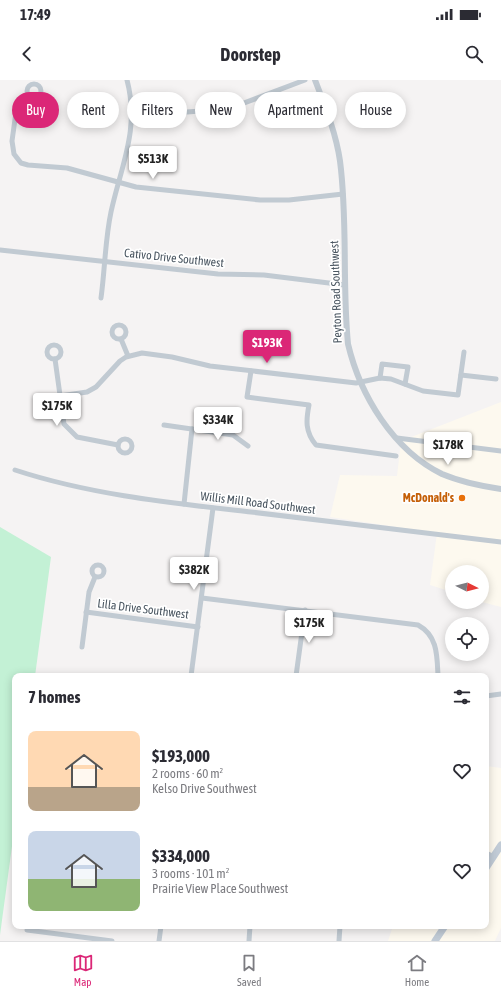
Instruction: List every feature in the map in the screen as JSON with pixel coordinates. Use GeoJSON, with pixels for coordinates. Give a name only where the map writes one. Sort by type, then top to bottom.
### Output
{"type":"FeatureCollection","features":[{"type":"Feature","properties":{"kind":"main road"},"geometry":{"type":"LineString","coordinates":[[489,864],[501,845]]}},
{"type":"Feature","properties":{"kind":"main road"},"geometry":{"type":"LineString","coordinates":[[435,941],[443,929]]}},
{"type":"Feature","properties":{"kind":"street"},"geometry":{"type":"LineString","coordinates":[[127,80],[129,92]]}},
{"type":"Feature","properties":{"kind":"street"},"geometry":{"type":"LineString","coordinates":[[187,112],[228,109],[305,80]]}},
{"type":"Feature","properties":{"kind":"street","name":"Peyton Road Southwest"},"geometry":{"type":"LineString","coordinates":[[315,80],[334,136],[339,160],[343,194],[348,344],[352,362],[375,410],[396,438],[420,460],[443,474],[466,482],[501,490]]}},
{"type":"Feature","properties":{"kind":"street"},"geometry":{"type":"LineString","coordinates":[[14,128],[12,141],[14,154],[22,163],[28,165],[67,168],[136,187],[260,200],[289,200],[343,194]]}},
{"type":"Feature","properties":{"kind":"street"},"geometry":{"type":"LineString","coordinates":[[101,298],[111,213],[130,144],[131,128]]}},
{"type":"Feature","properties":{"kind":"street","name":"Cativo Drive Southwest"},"geometry":{"type":"LineString","coordinates":[[0,250],[218,274],[264,276],[345,286]]}},
{"type":"Feature","properties":{"kind":"street"},"geometry":{"type":"LineString","coordinates":[[121,339],[128,356]]}},
{"type":"Feature","properties":{"kind":"street"},"geometry":{"type":"LineString","coordinates":[[60,396],[87,392],[96,387],[116,364],[128,356],[142,353],[172,357],[210,366],[362,383],[380,378],[391,379],[430,392],[458,395],[464,352]]}},
{"type":"Feature","properties":{"kind":"street"},"geometry":{"type":"LineString","coordinates":[[55,358],[64,424],[77,437],[86,440],[118,445]]}},
{"type":"Feature","properties":{"kind":"street"},"geometry":{"type":"LineString","coordinates":[[380,378],[382,364],[408,368],[405,384]]}},
{"type":"Feature","properties":{"kind":"street"},"geometry":{"type":"LineString","coordinates":[[251,371],[247,397],[309,405],[306,421],[308,433],[316,444],[396,456]]}},
{"type":"Feature","properties":{"kind":"street"},"geometry":{"type":"LineString","coordinates":[[460,375],[496,379]]}},
{"type":"Feature","properties":{"kind":"street"},"geometry":{"type":"LineString","coordinates":[[164,425],[233,435],[248,446]]}},
{"type":"Feature","properties":{"kind":"street"},"geometry":{"type":"LineString","coordinates":[[184,504],[190,429]]}},
{"type":"Feature","properties":{"kind":"street"},"geometry":{"type":"LineString","coordinates":[[396,438],[501,451]]}},
{"type":"Feature","properties":{"kind":"street","name":"Willis Mill Road Southwest"},"geometry":{"type":"LineString","coordinates":[[15,470],[72,486],[184,504],[501,542]]}},
{"type":"Feature","properties":{"kind":"street"},"geometry":{"type":"LineString","coordinates":[[191,673],[213,508]]}},
{"type":"Feature","properties":{"kind":"street"},"geometry":{"type":"LineString","coordinates":[[82,647],[89,592],[95,577]]}},
{"type":"Feature","properties":{"kind":"street"},"geometry":{"type":"LineString","coordinates":[[202,598],[418,625],[431,635],[436,645],[438,673]]}},
{"type":"Feature","properties":{"kind":"street"},"geometry":{"type":"LineString","coordinates":[[296,673],[304,610]]}},
{"type":"Feature","properties":{"kind":"street","name":"Lilla Drive Southwest"},"geometry":{"type":"LineString","coordinates":[[86,612],[198,627]]}},
{"type":"Feature","properties":{"kind":"street"},"geometry":{"type":"LineString","coordinates":[[489,696],[501,694]]}},
{"type":"Feature","properties":{"kind":"street"},"geometry":{"type":"LineString","coordinates":[[489,854],[494,857]]}},
{"type":"Feature","properties":{"kind":"street"},"geometry":{"type":"LineString","coordinates":[[159,941],[161,929]]}},
{"type":"Feature","properties":{"kind":"street"},"geometry":{"type":"LineString","coordinates":[[248,941],[250,929]]}},
{"type":"Feature","properties":{"kind":"street"},"geometry":{"type":"LineString","coordinates":[[339,941],[340,929]]}},
{"type":"Feature","properties":{"kind":"street"},"geometry":{"type":"LineString","coordinates":[[27,930],[112,941]]}},
{"type":"Feature","properties":{"kind":"shaded area"},"geometry":{"type":"Polygon","coordinates":[[[501,402],[501,607],[489,604],[489,565],[445,565],[445,590],[430,585],[437,533],[330,517],[340,475],[397,476],[401,441],[501,402]]]}},
{"type":"Feature","properties":{"kind":"shaded area"},"geometry":{"type":"Polygon","coordinates":[[[489,766],[501,768],[501,928],[495,941],[388,941],[392,929],[489,929],[489,766]]]}},
{"type":"Feature","properties":{"kind":"green space"},"geometry":{"type":"Polygon","coordinates":[[[0,527],[51,557],[35,673],[12,673],[12,846],[0,935],[0,527]]]}},
{"type":"Feature","properties":{"kind":"place","name":"McDonald's"},"geometry":{"type":"Point","coordinates":[462,498]}}]}
